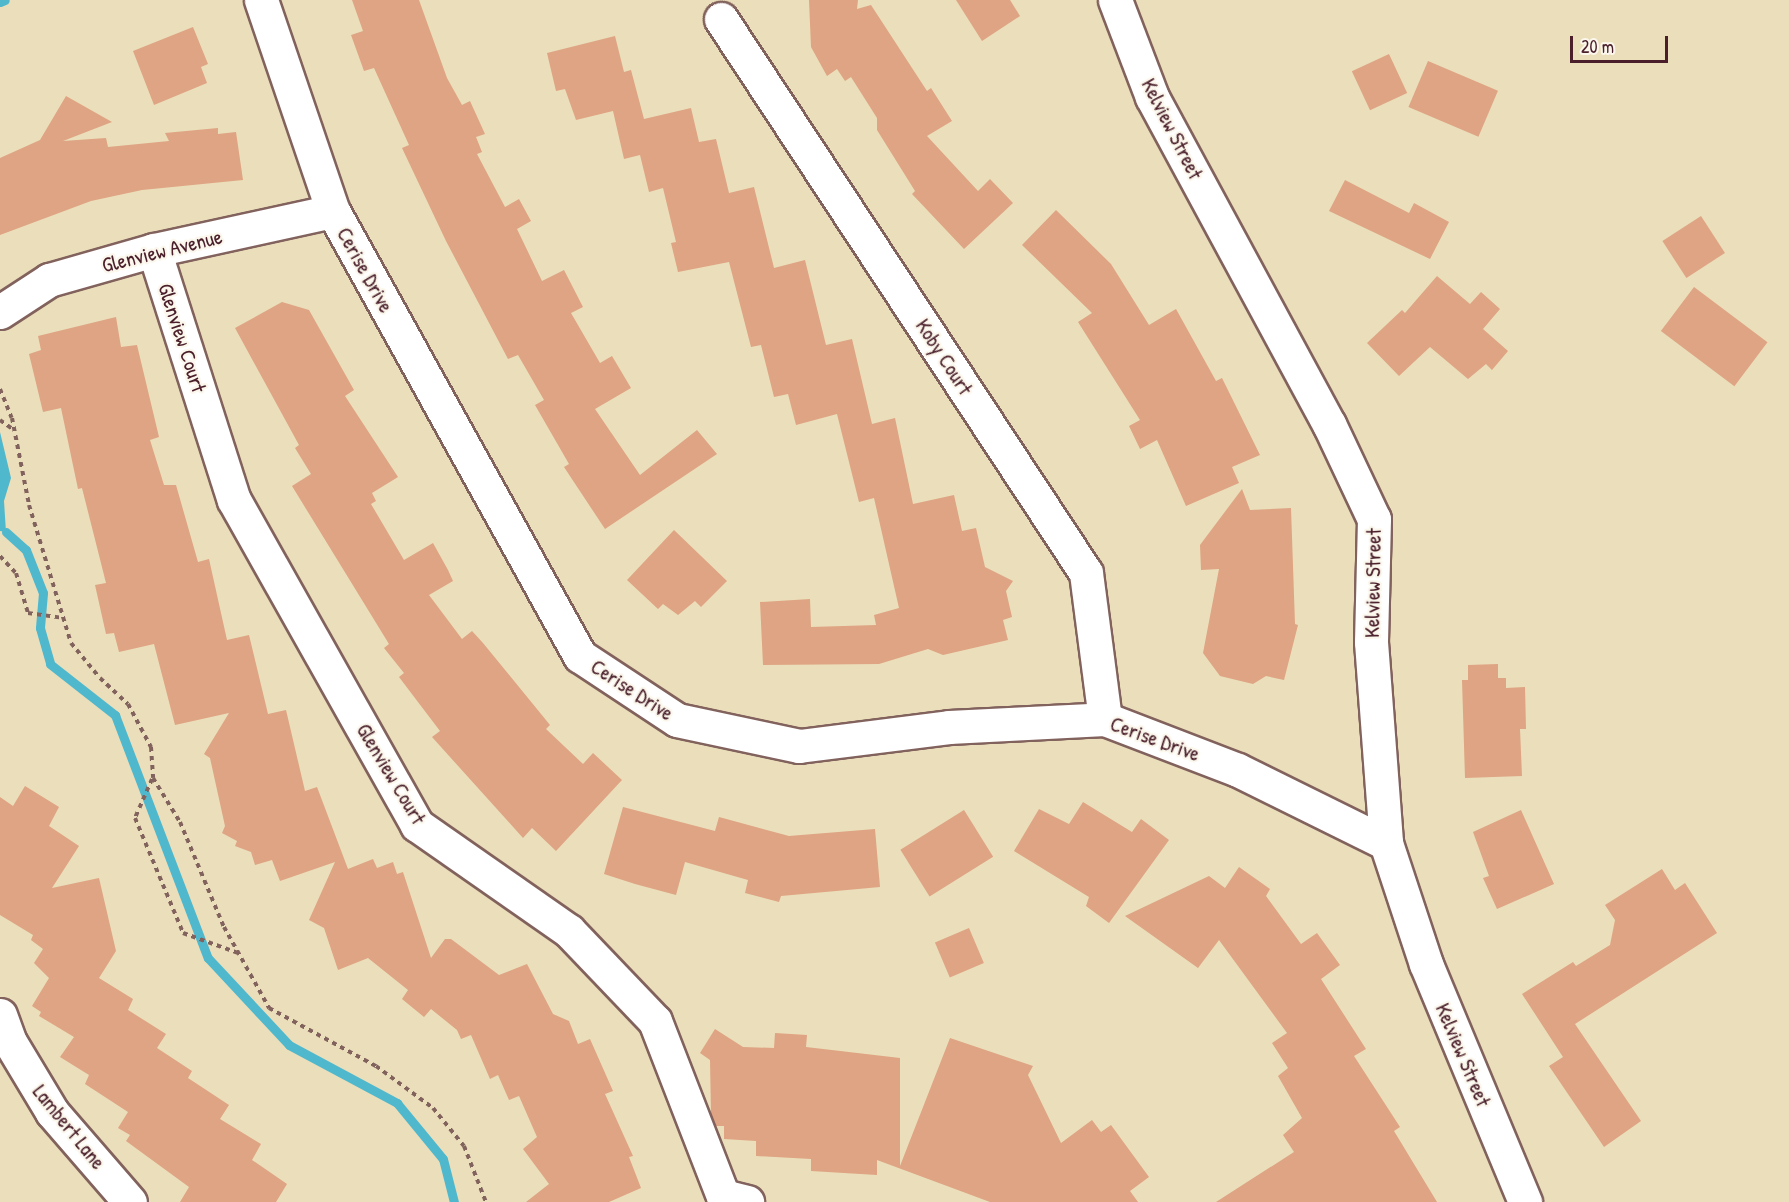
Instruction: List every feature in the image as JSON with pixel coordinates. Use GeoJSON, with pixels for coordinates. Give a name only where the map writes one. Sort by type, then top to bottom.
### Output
{"type":"FeatureCollection","features":[{"type":"Feature","properties":{"kind":"street","name":"Cerise Drive"},"geometry":{"type":"LineString","coordinates":[[261,0],[333,211],[579,656],[676,720],[799,746],[949,728],[1105,719],[1238,770],[1386,843]]}},
{"type":"Feature","properties":{"kind":"street","name":"Kelview Street"},"geometry":{"type":"LineString","coordinates":[[1115,0],[1152,97],[1329,424],[1374,519],[1371,642],[1386,843],[1426,964],[1525,1202]]}},
{"type":"Feature","properties":{"kind":"street","name":"Koby Court"},"geometry":{"type":"LineString","coordinates":[[721,18],[1086,573],[1105,719]]}},
{"type":"Feature","properties":{"kind":"street","name":"Glenview Avenue"},"geometry":{"type":"LineString","coordinates":[[0,312],[49,280],[154,250],[333,211]]}},
{"type":"Feature","properties":{"kind":"street","name":"Glenview Court"},"geometry":{"type":"LineString","coordinates":[[154,250],[234,500],[417,825],[568,931],[655,1022],[723,1196],[747,1202]]}},
{"type":"Feature","properties":{"kind":"street","name":"Lambert Lane"},"geometry":{"type":"LineString","coordinates":[[0,1015],[10,1042],[46,1103],[130,1202]]}},
{"type":"Feature","properties":{"kind":"path"},"geometry":{"type":"LineString","coordinates":[[0,389],[15,430],[29,505],[71,643],[100,678],[128,704],[151,747],[153,778],[180,822],[238,952],[269,1008],[376,1066],[433,1108],[464,1146],[486,1202]]}},
{"type":"Feature","properties":{"kind":"path"},"geometry":{"type":"LineString","coordinates":[[0,420],[15,430]]}},
{"type":"Feature","properties":{"kind":"path"},"geometry":{"type":"LineString","coordinates":[[0,556],[16,573],[28,613],[63,618]]}},
{"type":"Feature","properties":{"kind":"path"},"geometry":{"type":"LineString","coordinates":[[153,778],[135,818],[183,933],[238,952]]}},
{"type":"Feature","properties":{"kind":"water"},"geometry":{"type":"Polygon","coordinates":[[[0,432],[11,478],[4,501],[6,532],[0,531],[0,432]]]}},
{"type":"Feature","properties":{"kind":"building"},"geometry":{"type":"Polygon","coordinates":[[[352,0],[419,0],[447,78],[462,105],[470,101],[485,134],[476,137],[482,152],[477,154],[505,207],[519,199],[531,221],[517,229],[542,281],[564,270],[583,307],[571,313],[600,363],[612,356],[631,388],[595,409],[640,475],[697,430],[717,454],[605,529],[564,467],[569,464],[535,405],[544,400],[518,355],[508,359],[446,241],[402,148],[409,145],[374,68],[364,71],[351,35],[363,31],[352,0]]]}},
{"type":"Feature","properties":{"kind":"building"},"geometry":{"type":"Polygon","coordinates":[[[809,0],[858,0],[857,9],[871,5],[927,91],[931,88],[952,121],[927,136],[978,191],[990,179],[1013,203],[964,249],[912,194],[915,191],[877,130],[877,118],[851,77],[845,81],[837,69],[827,76],[811,47],[809,0]]]}},
{"type":"Feature","properties":{"kind":"building"},"geometry":{"type":"Polygon","coordinates":[[[956,0],[1010,0],[1020,16],[982,41],[956,0]]]}},
{"type":"Feature","properties":{"kind":"building"},"geometry":{"type":"Polygon","coordinates":[[[193,27],[208,64],[201,67],[207,83],[154,105],[133,51],[193,27]]]}},
{"type":"Feature","properties":{"kind":"building"},"geometry":{"type":"Polygon","coordinates":[[[615,36],[624,72],[631,70],[644,119],[691,108],[699,142],[716,139],[729,193],[754,187],[774,268],[805,260],[826,345],[852,339],[872,424],[895,418],[913,504],[954,495],[962,531],[976,528],[985,567],[1013,581],[1006,591],[1012,617],[1003,620],[1008,640],[943,655],[928,649],[879,664],[763,665],[760,602],[810,599],[811,627],[876,625],[874,615],[899,608],[874,498],[859,502],[837,414],[796,425],[788,394],[774,397],[761,345],[751,347],[729,262],[678,272],[671,243],[676,242],[663,188],[649,192],[640,155],[624,159],[613,111],[576,120],[565,89],[556,91],[547,53],[615,36]]]}},
{"type":"Feature","properties":{"kind":"building"},"geometry":{"type":"Polygon","coordinates":[[[1389,54],[1407,93],[1370,110],[1352,71],[1389,54]]]}},
{"type":"Feature","properties":{"kind":"building"},"geometry":{"type":"Polygon","coordinates":[[[1428,61],[1498,91],[1478,137],[1408,107],[1428,61]]]}},
{"type":"Feature","properties":{"kind":"building"},"geometry":{"type":"Polygon","coordinates":[[[66,96],[112,122],[63,141],[106,138],[108,147],[169,141],[165,133],[218,128],[218,134],[236,132],[243,180],[142,190],[91,201],[0,235],[0,158],[40,140],[66,96]]]}},
{"type":"Feature","properties":{"kind":"building"},"geometry":{"type":"Polygon","coordinates":[[[1345,180],[1409,213],[1414,203],[1449,222],[1430,259],[1329,211],[1345,180]]]}},
{"type":"Feature","properties":{"kind":"building"},"geometry":{"type":"Polygon","coordinates":[[[1056,210],[1111,264],[1149,325],[1176,309],[1216,381],[1222,378],[1260,455],[1232,467],[1239,483],[1186,506],[1157,440],[1140,449],[1129,426],[1140,420],[1078,322],[1092,313],[1022,245],[1056,210]]]}},
{"type":"Feature","properties":{"kind":"building"},"geometry":{"type":"Polygon","coordinates":[[[1701,216],[1725,253],[1686,278],[1662,241],[1701,216]]]}},
{"type":"Feature","properties":{"kind":"building"},"geometry":{"type":"Polygon","coordinates":[[[1437,276],[1470,304],[1481,292],[1500,309],[1483,329],[1508,351],[1492,370],[1486,364],[1468,379],[1430,347],[1399,376],[1367,343],[1402,310],[1405,313],[1437,276]]]}},
{"type":"Feature","properties":{"kind":"building"},"geometry":{"type":"Polygon","coordinates":[[[1694,287],[1767,342],[1734,386],[1661,331],[1694,287]]]}},
{"type":"Feature","properties":{"kind":"building"},"geometry":{"type":"Polygon","coordinates":[[[282,302],[309,310],[354,390],[345,396],[398,477],[372,493],[376,501],[371,504],[404,560],[433,543],[453,581],[429,595],[462,639],[472,631],[550,725],[546,729],[583,764],[593,753],[622,780],[556,851],[532,828],[523,838],[432,737],[440,731],[399,677],[404,673],[384,648],[389,644],[292,486],[311,474],[295,448],[299,445],[235,328],[282,302]]]}},
{"type":"Feature","properties":{"kind":"building"},"geometry":{"type":"Polygon","coordinates":[[[116,317],[121,347],[137,345],[159,437],[150,440],[164,485],[176,485],[198,562],[209,559],[227,640],[249,635],[268,714],[286,710],[305,791],[317,787],[348,869],[373,859],[377,868],[393,862],[397,874],[403,872],[431,958],[445,939],[451,939],[499,975],[527,964],[553,1014],[569,1021],[578,1044],[590,1039],[613,1091],[605,1094],[633,1156],[629,1157],[641,1188],[609,1202],[526,1202],[549,1184],[523,1149],[537,1137],[519,1096],[509,1100],[498,1075],[490,1079],[471,1035],[461,1039],[457,1030],[431,1009],[424,1017],[402,999],[408,990],[368,958],[338,970],[324,928],[309,920],[335,862],[280,881],[272,860],[255,865],[251,852],[235,846],[237,841],[222,833],[225,826],[210,758],[204,754],[229,713],[175,725],[154,644],[119,652],[114,633],[106,634],[95,585],[106,583],[82,488],[78,489],[61,408],[43,412],[29,354],[41,350],[38,336],[116,317]]]}},
{"type":"Feature","properties":{"kind":"building"},"geometry":{"type":"Polygon","coordinates":[[[1242,489],[1250,510],[1291,508],[1295,624],[1298,625],[1284,680],[1266,676],[1253,684],[1220,676],[1203,653],[1219,569],[1201,570],[1200,545],[1242,489]]]}},
{"type":"Feature","properties":{"kind":"building"},"geometry":{"type":"Polygon","coordinates":[[[674,530],[727,581],[701,607],[695,601],[678,615],[663,604],[658,609],[627,580],[674,530]]]}},
{"type":"Feature","properties":{"kind":"building"},"geometry":{"type":"Polygon","coordinates":[[[1498,664],[1498,678],[1506,678],[1506,688],[1525,687],[1526,729],[1520,729],[1522,776],[1465,778],[1462,680],[1468,680],[1468,665],[1498,664]]]}},
{"type":"Feature","properties":{"kind":"building"},"geometry":{"type":"Polygon","coordinates":[[[25,786],[59,807],[49,826],[79,846],[52,888],[99,878],[116,951],[99,978],[133,999],[128,1010],[166,1034],[157,1048],[192,1071],[188,1078],[229,1105],[220,1119],[261,1144],[252,1160],[287,1184],[276,1202],[180,1202],[189,1187],[126,1141],[130,1135],[118,1128],[128,1112],[85,1084],[89,1075],[60,1057],[74,1037],[39,1016],[41,1012],[32,1006],[49,978],[34,963],[43,949],[31,940],[33,935],[0,915],[0,797],[13,806],[25,786]]]}},
{"type":"Feature","properties":{"kind":"building"},"geometry":{"type":"Polygon","coordinates":[[[1083,802],[1132,832],[1141,819],[1169,840],[1109,923],[1086,906],[1089,897],[1014,851],[1039,809],[1069,824],[1083,802]]]}},
{"type":"Feature","properties":{"kind":"building"},"geometry":{"type":"Polygon","coordinates":[[[623,807],[715,831],[719,817],[789,836],[875,829],[880,887],[781,896],[779,902],[745,893],[748,880],[685,862],[676,895],[635,884],[604,874],[623,807]]]}},
{"type":"Feature","properties":{"kind":"building"},"geometry":{"type":"Polygon","coordinates":[[[964,810],[993,857],[930,896],[900,850],[964,810]]]}},
{"type":"Feature","properties":{"kind":"building"},"geometry":{"type":"Polygon","coordinates":[[[1521,810],[1554,884],[1497,909],[1483,878],[1489,876],[1473,832],[1521,810]]]}},
{"type":"Feature","properties":{"kind":"building"},"geometry":{"type":"Polygon","coordinates":[[[1239,867],[1270,889],[1266,896],[1301,944],[1317,933],[1340,965],[1321,979],[1366,1049],[1354,1056],[1400,1127],[1394,1131],[1437,1202],[1216,1202],[1294,1152],[1283,1135],[1302,1118],[1278,1076],[1288,1068],[1272,1043],[1287,1033],[1219,940],[1198,968],[1125,916],[1209,876],[1225,888],[1239,867]]]}},
{"type":"Feature","properties":{"kind":"building"},"geometry":{"type":"Polygon","coordinates":[[[1662,869],[1675,890],[1685,883],[1717,933],[1575,1024],[1641,1121],[1604,1147],[1549,1066],[1563,1057],[1522,994],[1573,962],[1576,966],[1610,945],[1615,920],[1605,905],[1662,869]]]}},
{"type":"Feature","properties":{"kind":"building"},"geometry":{"type":"Polygon","coordinates":[[[969,928],[984,963],[950,977],[935,942],[969,928]]]}},
{"type":"Feature","properties":{"kind":"building"},"geometry":{"type":"Polygon","coordinates":[[[715,1029],[743,1047],[774,1048],[775,1033],[807,1035],[806,1047],[900,1058],[900,1166],[950,1038],[1033,1066],[1028,1075],[1061,1143],[1092,1120],[1101,1132],[1111,1125],[1149,1177],[1130,1191],[1138,1202],[990,1202],[877,1160],[877,1175],[811,1171],[811,1159],[756,1156],[756,1141],[724,1139],[724,1126],[716,1126],[711,1114],[710,1060],[700,1053],[715,1029]]]}},
{"type":"Feature","properties":{"kind":"waterway"},"geometry":{"type":"LineString","coordinates":[[0,2],[5,0]]}},
{"type":"Feature","properties":{"kind":"waterway"},"geometry":{"type":"LineString","coordinates":[[6,532],[26,550],[43,593],[40,628],[50,664],[115,715],[208,958],[289,1045],[397,1103],[443,1159],[454,1202]]}}]}
